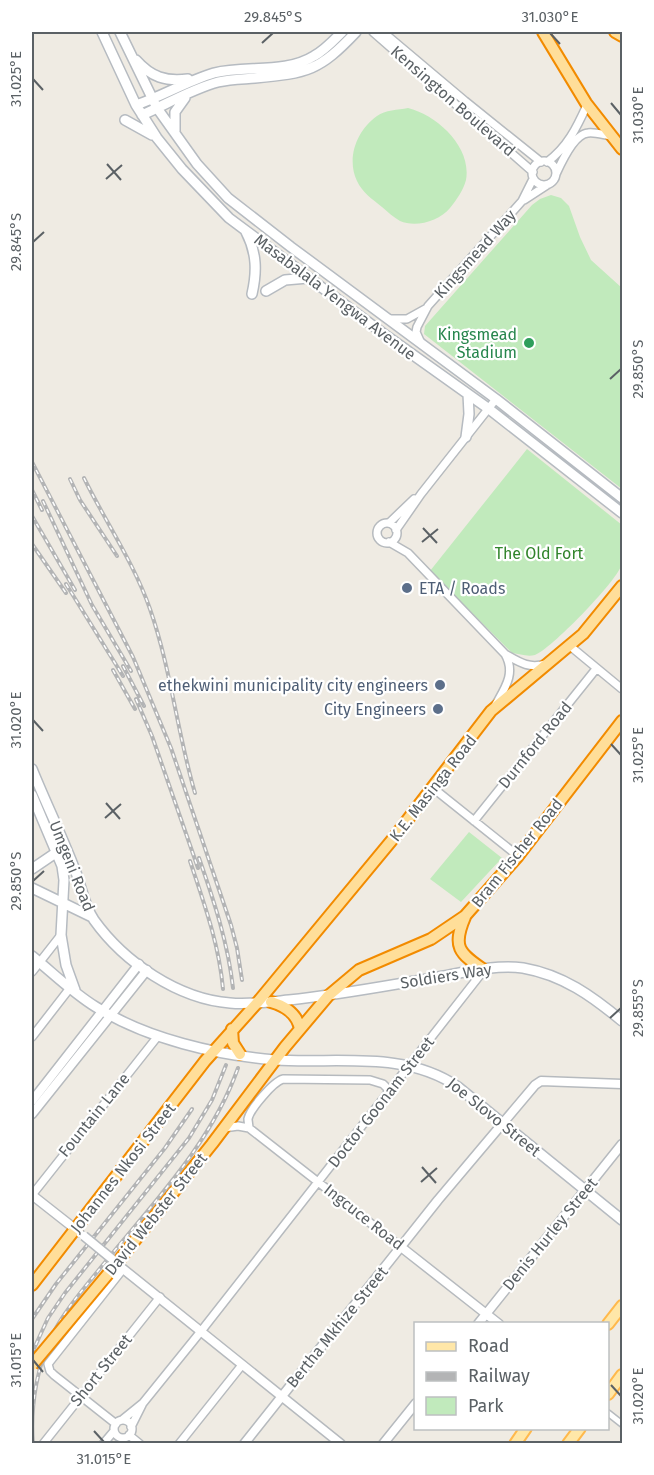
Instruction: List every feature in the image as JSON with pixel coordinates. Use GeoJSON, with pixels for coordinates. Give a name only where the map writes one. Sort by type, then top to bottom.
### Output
{"type":"FeatureCollection","features":[{"type":"Feature","properties":{"kind":"highway"},"geometry":{"type":"LineString","coordinates":[[543,32],[587,105],[622,148]]}},
{"type":"Feature","properties":{"kind":"highway"},"geometry":{"type":"LineString","coordinates":[[615,32],[622,36]]}},
{"type":"Feature","properties":{"kind":"highway","name":"K.E. Masinga Road"},"geometry":{"type":"LineString","coordinates":[[257,1003],[433,788],[491,711],[570,646],[596,620],[622,586]]}},
{"type":"Feature","properties":{"kind":"highway","name":"Bram Fischer Road"},"geometry":{"type":"LineString","coordinates":[[300,1029],[328,996],[359,970],[431,939],[465,916],[518,856],[622,721]]}},
{"type":"Feature","properties":{"kind":"highway"},"geometry":{"type":"LineString","coordinates":[[465,916],[458,934],[460,949],[484,970]]}},
{"type":"Feature","properties":{"kind":"highway"},"geometry":{"type":"LineString","coordinates":[[271,1002],[290,1011],[299,1022],[300,1029],[275,1060]]}},
{"type":"Feature","properties":{"kind":"highway"},"geometry":{"type":"LineString","coordinates":[[240,1054],[233,1042],[232,1029],[257,1003]]}},
{"type":"Feature","properties":{"kind":"highway","name":"Johannes Nkosi Street"},"geometry":{"type":"LineString","coordinates":[[32,1285],[80,1232],[214,1050],[232,1029]]}},
{"type":"Feature","properties":{"kind":"highway","name":"David Webster Street"},"geometry":{"type":"LineString","coordinates":[[32,1365],[117,1264],[275,1060]]}},
{"type":"Feature","properties":{"kind":"main road","name":"Masabalala Yengwa Avenue"},"geometry":{"type":"LineString","coordinates":[[102,32],[142,115],[157,138],[207,197],[308,278],[489,409],[622,513]]}},
{"type":"Feature","properties":{"kind":"main road","name":"Masabalala Yengwa Avenue"},"geometry":{"type":"LineString","coordinates":[[120,32],[155,104],[197,164],[228,198],[496,399],[622,498]]}},
{"type":"Feature","properties":{"kind":"main road"},"geometry":{"type":"LineString","coordinates":[[142,115],[155,104],[225,70],[280,67],[302,62],[323,50],[342,32]]}},
{"type":"Feature","properties":{"kind":"main road"},"geometry":{"type":"LineString","coordinates":[[131,54],[146,70],[161,78],[204,81],[294,74],[312,69],[340,49],[356,32]]}},
{"type":"Feature","properties":{"kind":"main road"},"geometry":{"type":"LineString","coordinates":[[175,134],[175,112],[178,105],[204,81]]}},
{"type":"Feature","properties":{"kind":"main road"},"geometry":{"type":"LineString","coordinates":[[136,105],[155,104]]}},
{"type":"Feature","properties":{"kind":"main road"},"geometry":{"type":"LineString","coordinates":[[125,120],[157,138]]}},
{"type":"Feature","properties":{"kind":"main road"},"geometry":{"type":"LineString","coordinates":[[245,229],[255,260],[252,294]]}},
{"type":"Feature","properties":{"kind":"main road"},"geometry":{"type":"LineString","coordinates":[[266,291],[285,280],[308,278]]}},
{"type":"Feature","properties":{"kind":"main road"},"geometry":{"type":"LineString","coordinates":[[466,438],[469,414],[468,394]]}},
{"type":"Feature","properties":{"kind":"main road","name":"Umgeni Road"},"geometry":{"type":"LineString","coordinates":[[32,769],[74,866],[92,917],[107,937],[143,967],[168,982],[204,998],[232,1004],[257,1003]]}},
{"type":"Feature","properties":{"kind":"main road","name":"Umgeni Road"},"geometry":{"type":"LineString","coordinates":[[32,795],[57,852],[63,873],[61,935],[73,990]]}},
{"type":"Feature","properties":{"kind":"main road"},"geometry":{"type":"LineString","coordinates":[[32,869],[57,852]]}},
{"type":"Feature","properties":{"kind":"main road"},"geometry":{"type":"LineString","coordinates":[[32,888],[92,917]]}},
{"type":"Feature","properties":{"kind":"main road"},"geometry":{"type":"LineString","coordinates":[[35,959],[73,990],[107,1013],[158,1036],[214,1050],[275,1060]]}},
{"type":"Feature","properties":{"kind":"main road","name":"Soldiers Way"},"geometry":{"type":"LineString","coordinates":[[257,1003],[328,996],[484,970],[511,968],[545,973],[579,988],[622,1021]]}},
{"type":"Feature","properties":{"kind":"main road","name":"Joe Slovo Street"},"geometry":{"type":"LineString","coordinates":[[275,1060],[387,1062],[411,1065],[438,1074],[622,1220]]}},
{"type":"Feature","properties":{"kind":"main road"},"geometry":{"type":"LineString","coordinates":[[609,1323],[622,1306]]}},
{"type":"Feature","properties":{"kind":"main road"},"geometry":{"type":"LineString","coordinates":[[609,1393],[622,1375]]}},
{"type":"Feature","properties":{"kind":"main road"},"geometry":{"type":"LineString","coordinates":[[515,1443],[525,1430]]}},
{"type":"Feature","properties":{"kind":"main road"},"geometry":{"type":"LineString","coordinates":[[568,1443],[578,1430]]}},
{"type":"Feature","properties":{"kind":"street","name":"Kensington Boulevard"},"geometry":{"type":"LineString","coordinates":[[373,32],[533,175]]}},
{"type":"Feature","properties":{"kind":"street","name":"Kensington Boulevard"},"geometry":{"type":"LineString","coordinates":[[383,32],[465,101],[544,162]]}},
{"type":"Feature","properties":{"kind":"street"},"geometry":{"type":"LineString","coordinates":[[587,105],[576,129],[563,148],[544,162],[535,165],[533,175],[538,183],[547,185],[555,180],[568,151],[582,135],[589,133],[612,136]]}},
{"type":"Feature","properties":{"kind":"street"},"geometry":{"type":"LineString","coordinates":[[544,162],[553,165],[556,174]]}},
{"type":"Feature","properties":{"kind":"street","name":"Kingsmead Way"},"geometry":{"type":"LineString","coordinates":[[522,201],[533,175]]}},
{"type":"Feature","properties":{"kind":"street","name":"Kingsmead Way"},"geometry":{"type":"LineString","coordinates":[[388,320],[407,319],[428,306],[522,201],[547,185]]}},
{"type":"Feature","properties":{"kind":"street","name":"Kingsmead Way"},"geometry":{"type":"LineString","coordinates":[[421,344],[416,332],[428,306]]}},
{"type":"Feature","properties":{"kind":"street"},"geometry":{"type":"LineString","coordinates":[[389,542],[421,494],[496,399]]}},
{"type":"Feature","properties":{"kind":"street"},"geometry":{"type":"LineString","coordinates":[[421,494],[389,523],[380,525],[377,532],[380,540],[389,542],[408,554],[505,654],[524,665],[548,664]]}},
{"type":"Feature","properties":{"kind":"street"},"geometry":{"type":"LineString","coordinates":[[389,523],[394,525],[408,554]]}},
{"type":"Feature","properties":{"kind":"street"},"geometry":{"type":"LineString","coordinates":[[570,646],[622,689]]}},
{"type":"Feature","properties":{"kind":"street"},"geometry":{"type":"LineString","coordinates":[[491,711],[510,676],[510,665],[505,654]]}},
{"type":"Feature","properties":{"kind":"street","name":"Durnford Road"},"geometry":{"type":"LineString","coordinates":[[474,821],[596,669]]}},
{"type":"Feature","properties":{"kind":"street"},"geometry":{"type":"LineString","coordinates":[[433,788],[518,856]]}},
{"type":"Feature","properties":{"kind":"street"},"geometry":{"type":"LineString","coordinates":[[32,972],[35,959],[61,935]]}},
{"type":"Feature","properties":{"kind":"street"},"geometry":{"type":"LineString","coordinates":[[32,1108],[143,967]]}},
{"type":"Feature","properties":{"kind":"street","name":"Doctor Goonam Street"},"geometry":{"type":"LineString","coordinates":[[143,1403],[484,970]]}},
{"type":"Feature","properties":{"kind":"street"},"geometry":{"type":"LineString","coordinates":[[32,1037],[73,990]]}},
{"type":"Feature","properties":{"kind":"street","name":"Fountain Lane"},"geometry":{"type":"LineString","coordinates":[[32,1195],[158,1036]]}},
{"type":"Feature","properties":{"kind":"street"},"geometry":{"type":"LineString","coordinates":[[224,1128],[238,1126],[249,1128],[249,1117],[252,1111],[273,1084],[283,1079],[370,1080],[383,1084],[390,1091]]}},
{"type":"Feature","properties":{"kind":"street","name":"Bertha Mkhize Street"},"geometry":{"type":"LineString","coordinates":[[244,1443],[501,1123],[531,1089],[542,1081],[622,1084]]}},
{"type":"Feature","properties":{"kind":"street","name":"Ingcuce Road"},"geometry":{"type":"LineString","coordinates":[[249,1128],[498,1322]]}},
{"type":"Feature","properties":{"kind":"street","name":"Denis Hurley Street"},"geometry":{"type":"LineString","coordinates":[[479,1322],[622,1144]]}},
{"type":"Feature","properties":{"kind":"street"},"geometry":{"type":"LineString","coordinates":[[32,1195],[341,1443]]}},
{"type":"Feature","properties":{"kind":"street"},"geometry":{"type":"LineString","coordinates":[[117,1264],[48,1364],[54,1375],[117,1425]]}},
{"type":"Feature","properties":{"kind":"street","name":"Short Street"},"geometry":{"type":"LineString","coordinates":[[43,1443],[160,1297]]}},
{"type":"Feature","properties":{"kind":"street"},"geometry":{"type":"LineString","coordinates":[[179,1443],[242,1365]]}},
{"type":"Feature","properties":{"kind":"street"},"geometry":{"type":"LineString","coordinates":[[104,1443],[117,1425],[143,1403]]}},
{"type":"Feature","properties":{"kind":"street"},"geometry":{"type":"LineString","coordinates":[[123,1439],[143,1403]]}},
{"type":"Feature","properties":{"kind":"street"},"geometry":{"type":"LineString","coordinates":[[383,1443],[414,1405]]}},
{"type":"Feature","properties":{"kind":"street"},"geometry":{"type":"LineString","coordinates":[[609,1414],[622,1425]]}},
{"type":"Feature","properties":{"kind":"street"},"geometry":{"type":"LineString","coordinates":[[117,1425],[127,1421],[131,1427]]}},
{"type":"Feature","properties":{"kind":"street"},"geometry":{"type":"LineString","coordinates":[[117,1425],[117,1435],[123,1439],[140,1443]]}},
{"type":"Feature","properties":{"kind":"green space"},"geometry":{"type":"Polygon","coordinates":[[[408,108],[430,118],[450,134],[464,156],[466,168],[463,188],[450,208],[434,220],[413,224],[400,221],[362,189],[357,181],[353,163],[355,145],[370,122],[384,112],[408,108]]]}},
{"type":"Feature","properties":{"kind":"green space","name":"Kingsmead Stadium"},"geometry":{"type":"Polygon","coordinates":[[[551,195],[561,198],[569,206],[591,260],[622,288],[622,489],[424,334],[425,326],[532,205],[551,195]]]}},
{"type":"Feature","properties":{"kind":"green space","name":"The Old Fort"},"geometry":{"type":"Polygon","coordinates":[[[527,449],[622,525],[623,551],[621,566],[596,600],[554,641],[535,655],[529,656],[512,653],[430,571],[527,449]]]}},
{"type":"Feature","properties":{"kind":"green space"},"geometry":{"type":"Polygon","coordinates":[[[469,832],[502,858],[461,902],[430,879],[469,832]]]}},
{"type":"Feature","properties":{"kind":"railway"},"geometry":{"type":"LineString","coordinates":[[32,462],[133,657],[171,748],[231,925],[242,980]]}},
{"type":"Feature","properties":{"kind":"railway"},"geometry":{"type":"LineString","coordinates":[[84,478],[128,559],[150,609],[163,654],[195,793]]}},
{"type":"Feature","properties":{"kind":"railway"},"geometry":{"type":"LineString","coordinates":[[70,479],[80,500],[117,556]]}},
{"type":"Feature","properties":{"kind":"railway"},"geometry":{"type":"LineString","coordinates":[[32,490],[42,510]]}},
{"type":"Feature","properties":{"kind":"railway"},"geometry":{"type":"LineString","coordinates":[[43,501],[92,605],[131,671]]}},
{"type":"Feature","properties":{"kind":"railway"},"geometry":{"type":"LineString","coordinates":[[32,516],[75,590]]}},
{"type":"Feature","properties":{"kind":"railway"},"geometry":{"type":"LineString","coordinates":[[32,544],[66,593]]}},
{"type":"Feature","properties":{"kind":"railway"},"geometry":{"type":"LineString","coordinates":[[66,584],[123,676]]}},
{"type":"Feature","properties":{"kind":"railway"},"geometry":{"type":"LineString","coordinates":[[123,666],[144,706]]}},
{"type":"Feature","properties":{"kind":"railway"},"geometry":{"type":"LineString","coordinates":[[113,670],[135,709]]}},
{"type":"Feature","properties":{"kind":"railway"},"geometry":{"type":"LineString","coordinates":[[136,699],[152,736],[198,868]]}},
{"type":"Feature","properties":{"kind":"railway"},"geometry":{"type":"LineString","coordinates":[[199,858],[224,938],[233,988]]}},
{"type":"Feature","properties":{"kind":"railway"},"geometry":{"type":"LineString","coordinates":[[190,861],[206,908],[223,989]]}},
{"type":"Feature","properties":{"kind":"railway"},"geometry":{"type":"LineString","coordinates":[[32,1353],[48,1318],[65,1293],[189,1138],[212,1100],[226,1065]]}},
{"type":"Feature","properties":{"kind":"railway"},"geometry":{"type":"LineString","coordinates":[[33,1444],[36,1384],[44,1355],[56,1328],[78,1296],[196,1148],[226,1096],[238,1068]]}},
{"type":"Feature","properties":{"kind":"railway"},"geometry":{"type":"LineString","coordinates":[[32,1319],[56,1284],[165,1148],[192,1109]]}},
{"type":"Feature","properties":{"kind":"place","name":"Kingsmead Stadium"},"geometry":{"type":"Point","coordinates":[529,343]}},
{"type":"Feature","properties":{"kind":"place","name":"ETA / Roads"},"geometry":{"type":"Point","coordinates":[407,588]}},
{"type":"Feature","properties":{"kind":"place","name":"ethekwini municipality city engineers"},"geometry":{"type":"Point","coordinates":[440,685]}},
{"type":"Feature","properties":{"kind":"place","name":"City Engineers"},"geometry":{"type":"Point","coordinates":[438,709]}}]}
